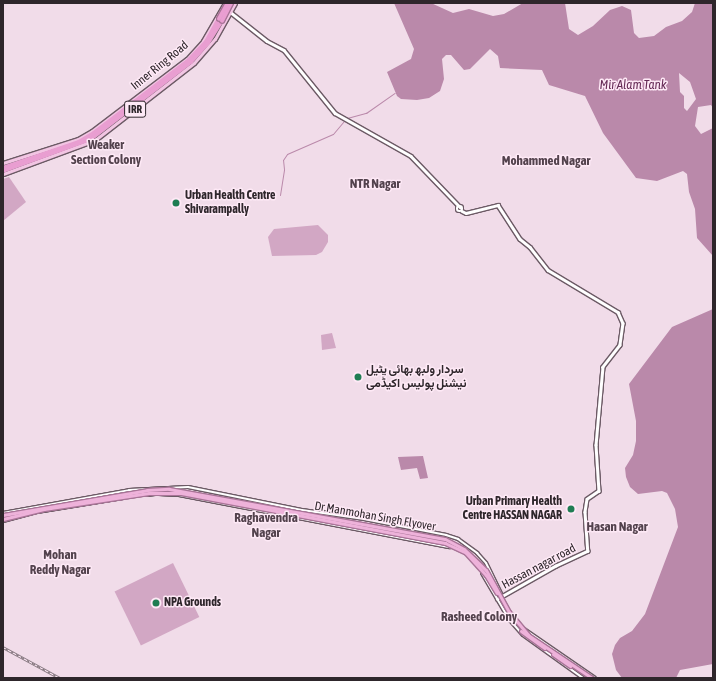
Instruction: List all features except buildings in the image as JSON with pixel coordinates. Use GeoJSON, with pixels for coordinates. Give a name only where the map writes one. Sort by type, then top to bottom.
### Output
{"type":"FeatureCollection","features":[{"type":"Feature","properties":{"kind":"highway"},"geometry":{"type":"LineString","coordinates":[[3,168],[79,142],[94,133],[189,60],[209,37],[227,3]]}},
{"type":"Feature","properties":{"kind":"highway"},"geometry":{"type":"LineString","coordinates":[[3,171],[80,145],[95,135],[195,58],[211,39],[231,3]]}},
{"type":"Feature","properties":{"kind":"highway","name":"Dr.Manmohan Singh Flyover"},"geometry":{"type":"LineString","coordinates":[[3,514],[142,491],[169,489],[445,540],[464,549],[486,570],[509,612],[528,635],[592,678]]}},
{"type":"Feature","properties":{"kind":"highway","name":"Dr.Manmohan Singh Flyover"},"geometry":{"type":"LineString","coordinates":[[3,520],[92,501],[169,492],[445,543],[460,550],[477,564],[486,575],[514,623],[525,635],[588,678]]}},
{"type":"Feature","properties":{"kind":"main road","name":"Inner Ring Road"},"geometry":{"type":"LineString","coordinates":[[3,164],[78,139],[92,131],[187,59],[203,41],[223,7],[227,3]]}},
{"type":"Feature","properties":{"kind":"main road","name":"Inner Ring Road"},"geometry":{"type":"LineString","coordinates":[[3,174],[95,140],[194,63],[215,39],[235,3]]}},
{"type":"Feature","properties":{"kind":"main road"},"geometry":{"type":"LineString","coordinates":[[223,7],[230,12]]}},
{"type":"Feature","properties":{"kind":"main road","name":"Hassan nagar road"},"geometry":{"type":"LineString","coordinates":[[230,12],[267,41],[284,50],[335,113],[406,154],[420,164],[462,211],[466,213],[498,205],[520,239],[551,273],[606,303],[618,312],[622,318],[620,345],[603,367],[596,445],[599,493],[588,497],[586,504],[588,551],[556,566],[498,600]]}},
{"type":"Feature","properties":{"kind":"street"},"geometry":{"type":"LineString","coordinates":[[3,514],[20,509],[157,487],[188,487],[324,514],[364,518],[440,533],[458,539],[477,553],[486,564],[502,597],[516,619],[532,636],[596,678]]}},
{"type":"Feature","properties":{"kind":"street"},"geometry":{"type":"LineString","coordinates":[[3,520],[131,496],[158,494],[179,495],[450,547],[463,553],[478,567],[498,600],[523,635],[581,677],[586,671]]}},
{"type":"Feature","properties":{"kind":"street"},"geometry":{"type":"LineString","coordinates":[[253,509],[254,500]]}},
{"type":"Feature","properties":{"kind":"street"},"geometry":{"type":"LineString","coordinates":[[20,509],[22,517]]}},
{"type":"Feature","properties":{"kind":"shaded area"},"geometry":{"type":"Polygon","coordinates":[[[9,177],[26,202],[3,221],[3,179],[9,177]]]}},
{"type":"Feature","properties":{"kind":"shaded area"},"geometry":{"type":"Polygon","coordinates":[[[318,225],[328,235],[328,242],[322,252],[316,255],[272,256],[268,237],[274,229],[318,225]]]}},
{"type":"Feature","properties":{"kind":"shaded area"},"geometry":{"type":"Polygon","coordinates":[[[332,333],[336,348],[322,350],[321,335],[332,333]]]}},
{"type":"Feature","properties":{"kind":"shaded area","name":"NPA Grounds"},"geometry":{"type":"Polygon","coordinates":[[[173,563],[199,617],[141,645],[115,591],[173,563]]]}},
{"type":"Feature","properties":{"kind":"water","name":"Mir Alam Tank"},"geometry":{"type":"Polygon","coordinates":[[[394,3],[431,3],[453,13],[469,9],[493,16],[504,14],[523,3],[565,3],[569,29],[578,35],[593,26],[610,10],[622,6],[631,10],[634,33],[639,38],[654,36],[666,27],[682,21],[692,12],[695,3],[713,3],[713,108],[711,105],[698,107],[695,126],[701,134],[713,128],[713,256],[697,238],[695,209],[689,192],[687,174],[683,171],[657,181],[636,178],[603,133],[585,96],[549,85],[542,70],[500,68],[498,56],[490,49],[470,69],[464,70],[451,55],[446,55],[442,59],[444,79],[440,91],[429,98],[417,100],[401,99],[397,96],[387,72],[411,59],[414,49],[394,3]],[[679,73],[680,92],[684,96],[684,108],[687,111],[696,99],[690,82],[679,73]]]}},
{"type":"Feature","properties":{"kind":"water"},"geometry":{"type":"Polygon","coordinates":[[[713,309],[713,664],[680,670],[676,678],[622,678],[616,670],[612,654],[615,645],[620,638],[632,631],[645,614],[678,527],[675,509],[667,493],[662,491],[638,494],[630,487],[626,477],[625,468],[633,455],[636,441],[636,421],[629,384],[672,327],[713,309]]]}},
{"type":"Feature","properties":{"kind":"water"},"geometry":{"type":"Polygon","coordinates":[[[423,456],[428,478],[420,479],[417,468],[401,470],[398,457],[423,456]]]}},
{"type":"Feature","properties":{"kind":"waterway"},"geometry":{"type":"LineString","coordinates":[[347,118],[366,113],[395,93]]}},
{"type":"Feature","properties":{"kind":"waterway"},"geometry":{"type":"LineString","coordinates":[[280,195],[284,169],[283,160],[287,154],[333,134],[344,121]]}},
{"type":"Feature","properties":{"kind":"railway"},"geometry":{"type":"LineString","coordinates":[[3,647],[60,678]]}},
{"type":"Feature","properties":{"kind":"place","name":"Urban Health Centre Shivarampally"},"geometry":{"type":"Point","coordinates":[176,203]}},
{"type":"Feature","properties":{"kind":"place","name":"سردار ولبھ بھائی پٹیل نیشنل پولیس اکیڈمی"},"geometry":{"type":"Point","coordinates":[358,377]}},
{"type":"Feature","properties":{"kind":"place","name":"Urban Primary Health Centre HASSAN NAGAR"},"geometry":{"type":"Point","coordinates":[571,509]}},
{"type":"Feature","properties":{"kind":"place","name":"NPA Grounds"},"geometry":{"type":"Point","coordinates":[156,603]}},
{"type":"Feature","properties":{"kind":"district","name":"Weaker Section Colony"},"geometry":{"type":"Point","coordinates":[106,154]}},
{"type":"Feature","properties":{"kind":"district","name":"Mohammed Nagar"},"geometry":{"type":"Point","coordinates":[546,161]}},
{"type":"Feature","properties":{"kind":"district","name":"NTR Nagar"},"geometry":{"type":"Point","coordinates":[375,184]}},
{"type":"Feature","properties":{"kind":"district","name":"Raghavendra Nagar"},"geometry":{"type":"Point","coordinates":[266,526]}},
{"type":"Feature","properties":{"kind":"district","name":"Hasan Nagar"},"geometry":{"type":"Point","coordinates":[617,527]}},
{"type":"Feature","properties":{"kind":"district","name":"Mohan Reddy Nagar"},"geometry":{"type":"Point","coordinates":[60,564]}},
{"type":"Feature","properties":{"kind":"district","name":"Rasheed Colony"},"geometry":{"type":"Point","coordinates":[479,617]}}]}
